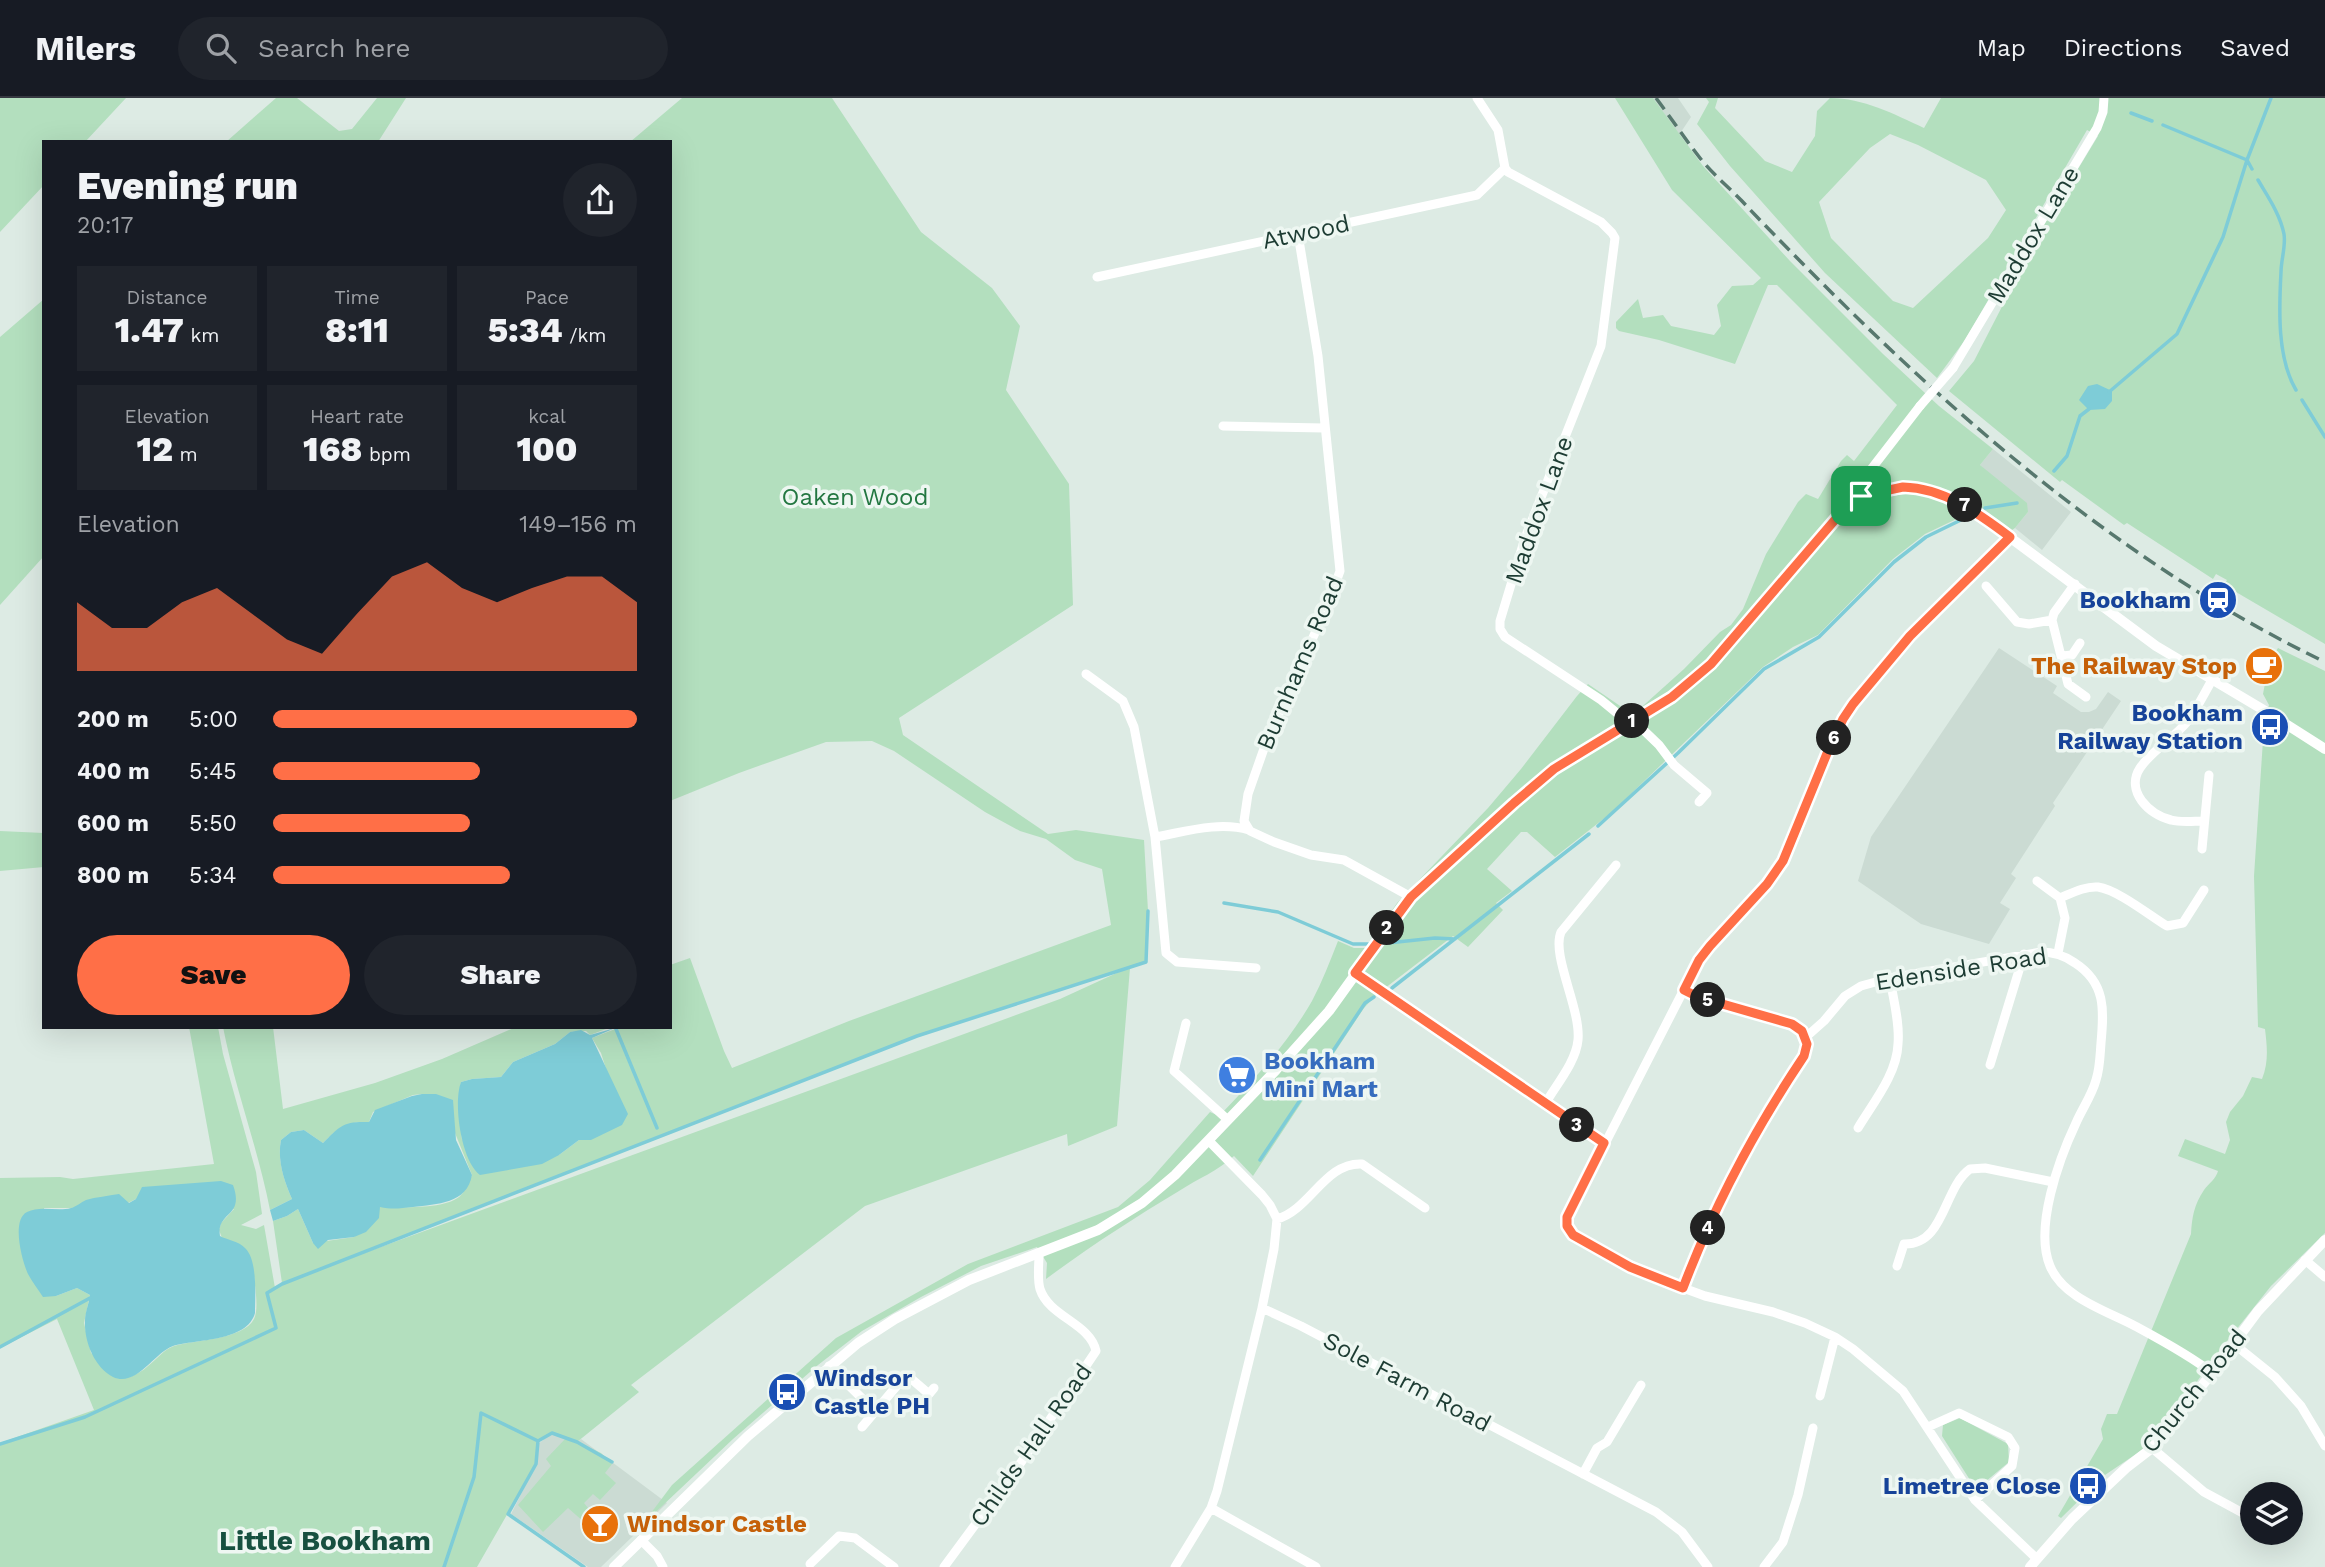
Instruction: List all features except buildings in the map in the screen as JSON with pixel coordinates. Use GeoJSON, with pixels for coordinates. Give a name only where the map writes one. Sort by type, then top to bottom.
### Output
{"type":"FeatureCollection","features":[{"type":"Feature","properties":{"kind":"street"},"geometry":{"type":"LineString","coordinates":[[1478,98],[1498,130],[1505,169]]}},
{"type":"Feature","properties":{"kind":"street","name":"Maddox Lane"},"geometry":{"type":"LineString","coordinates":[[1861,496],[1862,481],[1953,368],[2097,128],[2103,112],[2104,98]]}},
{"type":"Feature","properties":{"kind":"street","name":"Atwood"},"geometry":{"type":"LineString","coordinates":[[1097,277],[1477,195],[1505,169]]}},
{"type":"Feature","properties":{"kind":"street","name":"Maddox Lane"},"geometry":{"type":"LineString","coordinates":[[1505,169],[1601,222],[1614,236],[1601,346],[1525,538],[1499,625],[1505,636],[1631,721]]}},
{"type":"Feature","properties":{"kind":"street","name":"Burnhams Road"},"geometry":{"type":"LineString","coordinates":[[1250,831],[1243,817],[1248,794],[1267,740],[1340,571],[1318,356],[1298,234]]}},
{"type":"Feature","properties":{"kind":"street"},"geometry":{"type":"LineString","coordinates":[[1223,426],[1324,428]]}},
{"type":"Feature","properties":{"kind":"street"},"geometry":{"type":"LineString","coordinates":[[614,1567],[748,1436],[858,1343],[895,1319],[969,1280],[1098,1230],[1142,1203],[1175,1175],[1329,1011],[1411,897],[1554,769],[1672,697],[1711,664],[1840,513],[1861,496],[1903,487],[1914,488],[1943,496],[1973,510],[2156,646],[2325,749]]}},
{"type":"Feature","properties":{"kind":"street"},"geometry":{"type":"LineString","coordinates":[[2010,537],[1910,636],[1843,719],[1783,861],[1767,884],[1699,960],[1567,1217],[1567,1226],[1573,1235],[1630,1267],[1704,1296],[1773,1312],[1835,1337],[1903,1391],[1975,1500],[2033,1563]]}},
{"type":"Feature","properties":{"kind":"street"},"geometry":{"type":"LineString","coordinates":[[2074,584],[2052,620],[2068,684],[2086,697]]}},
{"type":"Feature","properties":{"kind":"street"},"geometry":{"type":"LineString","coordinates":[[1986,586],[2017,622],[2029,624],[2052,620]]}},
{"type":"Feature","properties":{"kind":"street"},"geometry":{"type":"LineString","coordinates":[[2062,656],[2072,655],[2080,643]]}},
{"type":"Feature","properties":{"kind":"street"},"geometry":{"type":"LineString","coordinates":[[1086,674],[1123,701],[1134,727],[1154,837],[1166,953],[1177,962],[1256,968]]}},
{"type":"Feature","properties":{"kind":"street"},"geometry":{"type":"LineString","coordinates":[[2204,821],[2171,820],[2159,815],[2140,799],[2135,783],[2141,767],[2188,720],[2212,680]]}},
{"type":"Feature","properties":{"kind":"street"},"geometry":{"type":"LineString","coordinates":[[1631,721],[1656,741],[1671,761],[1707,793],[1699,802]]}},
{"type":"Feature","properties":{"kind":"street"},"geometry":{"type":"LineString","coordinates":[[2202,849],[2209,775]]}},
{"type":"Feature","properties":{"kind":"street"},"geometry":{"type":"LineString","coordinates":[[1154,837],[1219,827],[1250,831],[1286,848],[1344,860],[1411,897]]}},
{"type":"Feature","properties":{"kind":"street"},"geometry":{"type":"LineString","coordinates":[[1545,1104],[1573,1057],[1578,1036],[1576,1013],[1558,938],[1616,865]]}},
{"type":"Feature","properties":{"kind":"street"},"geometry":{"type":"LineString","coordinates":[[2037,881],[2060,898],[2065,918],[2058,953]]}},
{"type":"Feature","properties":{"kind":"street"},"geometry":{"type":"LineString","coordinates":[[2060,898],[2081,889],[2098,887],[2115,894],[2167,926],[2183,923],[2204,890]]}},
{"type":"Feature","properties":{"kind":"street","name":"Edenside Road"},"geometry":{"type":"LineString","coordinates":[[1806,1037],[1850,992],[1890,978],[2041,952],[2058,953],[2078,965],[2094,980],[2101,1000],[2103,1021],[2096,1082],[2074,1125],[2053,1182],[2045,1248],[2050,1267],[2058,1280],[2083,1299],[2212,1373]]}},
{"type":"Feature","properties":{"kind":"street"},"geometry":{"type":"LineString","coordinates":[[1990,1065],[2024,954]]}},
{"type":"Feature","properties":{"kind":"street"},"geometry":{"type":"LineString","coordinates":[[1355,973],[1604,1143]]}},
{"type":"Feature","properties":{"kind":"street"},"geometry":{"type":"LineString","coordinates":[[1858,1129],[1888,1078],[1896,1058],[1898,1035],[1890,978]]}},
{"type":"Feature","properties":{"kind":"street"},"geometry":{"type":"LineString","coordinates":[[1683,1288],[1737,1165],[1754,1133],[1807,1050],[1806,1037],[1792,1024],[1698,997],[1684,990]]}},
{"type":"Feature","properties":{"kind":"street"},"geometry":{"type":"LineString","coordinates":[[1186,1023],[1174,1071],[1228,1119]]}},
{"type":"Feature","properties":{"kind":"street"},"geometry":{"type":"LineString","coordinates":[[1174,1567],[1211,1507],[1217,1491],[1262,1308],[1277,1219],[1262,1195],[1209,1141]]}},
{"type":"Feature","properties":{"kind":"street"},"geometry":{"type":"LineString","coordinates":[[1277,1219],[1290,1215],[1337,1170],[1351,1164],[1362,1164],[1425,1208]]}},
{"type":"Feature","properties":{"kind":"street"},"geometry":{"type":"LineString","coordinates":[[1897,1266],[1904,1244],[1915,1243],[1928,1235],[1943,1214],[1956,1184],[1970,1169],[1985,1168],[2053,1182]]}},
{"type":"Feature","properties":{"kind":"street","name":"Church Road"},"geometry":{"type":"LineString","coordinates":[[2033,1563],[2072,1519],[2126,1468],[2152,1448],[2258,1311],[2325,1240]]}},
{"type":"Feature","properties":{"kind":"street","name":"Childs Hall Road"},"geometry":{"type":"LineString","coordinates":[[944,1567],[1022,1461],[1096,1351],[1094,1340],[1053,1308],[1039,1288],[1040,1254]]}},
{"type":"Feature","properties":{"kind":"street"},"geometry":{"type":"LineString","coordinates":[[2305,1260],[2325,1277]]}},
{"type":"Feature","properties":{"kind":"street","name":"Sole Farm Road"},"geometry":{"type":"LineString","coordinates":[[1262,1308],[1669,1520],[1692,1543],[1708,1567]]}},
{"type":"Feature","properties":{"kind":"street"},"geometry":{"type":"LineString","coordinates":[[1820,1396],[1835,1337]]}},
{"type":"Feature","properties":{"kind":"street"},"geometry":{"type":"LineString","coordinates":[[2234,1344],[2275,1377],[2301,1406],[2325,1446]]}},
{"type":"Feature","properties":{"kind":"street"},"geometry":{"type":"LineString","coordinates":[[829,1366],[876,1412]]}},
{"type":"Feature","properties":{"kind":"street"},"geometry":{"type":"LineString","coordinates":[[862,1427],[900,1382],[908,1377],[929,1394],[934,1388]]}},
{"type":"Feature","properties":{"kind":"street"},"geometry":{"type":"LineString","coordinates":[[1583,1474],[1597,1448],[1607,1442],[1642,1385]]}},
{"type":"Feature","properties":{"kind":"street"},"geometry":{"type":"LineString","coordinates":[[1928,1427],[1959,1413],[2008,1437],[2015,1448],[2012,1466],[1975,1500]]}},
{"type":"Feature","properties":{"kind":"street"},"geometry":{"type":"LineString","coordinates":[[1764,1567],[1783,1542],[1798,1495],[1813,1428]]}},
{"type":"Feature","properties":{"kind":"street"},"geometry":{"type":"LineString","coordinates":[[2152,1448],[2204,1492],[2240,1512]]}},
{"type":"Feature","properties":{"kind":"street"},"geometry":{"type":"LineString","coordinates":[[1211,1507],[1316,1567]]}},
{"type":"Feature","properties":{"kind":"street"},"geometry":{"type":"LineString","coordinates":[[810,1564],[839,1536],[855,1538],[894,1567]]}},
{"type":"Feature","properties":{"kind":"street"},"geometry":{"type":"LineString","coordinates":[[641,1539],[663,1567]]}},
{"type":"Feature","properties":{"kind":"shaded area"},"geometry":{"type":"Polygon","coordinates":[[[1653,98],[1678,98],[1691,117],[1679,135],[1653,98]]]}},
{"type":"Feature","properties":{"kind":"shaded area"},"geometry":{"type":"Polygon","coordinates":[[[1993,449],[2071,512],[2042,550],[2015,528],[2028,512],[1980,465],[1993,449]]]}},
{"type":"Feature","properties":{"kind":"shaded area"},"geometry":{"type":"Polygon","coordinates":[[[1999,648],[2057,686],[2053,693],[2081,712],[2096,709],[2108,692],[2121,701],[2053,803],[2055,806],[2011,874],[2016,878],[2000,903],[2010,909],[1989,944],[1921,924],[1858,881],[1871,837],[1999,648]]]}},
{"type":"Feature","properties":{"kind":"shaded area"},"geometry":{"type":"Polygon","coordinates":[[[552,1433],[577,1442],[581,1439],[667,1503],[601,1567],[588,1567],[511,1514],[536,1464],[538,1444],[552,1433]]]}},
{"type":"Feature","properties":{"kind":"green space"},"geometry":{"type":"Polygon","coordinates":[[[0,98],[126,98],[87,140],[42,140],[42,187],[0,232],[0,98]]]}},
{"type":"Feature","properties":{"kind":"green space"},"geometry":{"type":"Polygon","coordinates":[[[276,98],[297,98],[339,131],[352,129],[377,98],[406,98],[379,140],[228,140],[276,98]]]}},
{"type":"Feature","properties":{"kind":"green space","name":"Oaken Wood"},"geometry":{"type":"Polygon","coordinates":[[[682,98],[832,98],[921,232],[992,288],[1020,326],[1006,390],[1069,484],[1073,605],[899,718],[903,735],[1048,834],[1076,830],[1144,840],[1148,911],[1146,962],[1130,968],[1117,1126],[1068,1146],[1067,1134],[865,1206],[631,1385],[639,1392],[577,1442],[601,1453],[612,1464],[605,1473],[616,1483],[600,1500],[593,1494],[584,1503],[593,1514],[584,1522],[568,1508],[543,1532],[518,1505],[551,1466],[546,1459],[566,1438],[552,1433],[538,1441],[536,1464],[477,1567],[0,1567],[0,1443],[94,1410],[57,1319],[0,1348],[0,1178],[73,1179],[214,1164],[189,1029],[218,1029],[256,1172],[262,1214],[241,1225],[256,1229],[264,1225],[275,1288],[282,1283],[273,1221],[298,1209],[313,1243],[354,1237],[380,1207],[423,1207],[455,1200],[466,1188],[472,1175],[455,1133],[422,1094],[413,1095],[373,1112],[369,1122],[343,1126],[323,1143],[304,1130],[291,1132],[281,1140],[282,1170],[292,1199],[270,1210],[223,1029],[273,1029],[283,1109],[375,1083],[442,1059],[511,1029],[606,1029],[590,1035],[586,1031],[570,1032],[555,1044],[513,1062],[501,1077],[461,1082],[458,1103],[462,1140],[559,1155],[579,1140],[591,1140],[607,1072],[601,1053],[592,1038],[615,1029],[672,1029],[672,964],[690,958],[732,1068],[849,1021],[1111,925],[1102,869],[1075,860],[1046,839],[1020,831],[985,812],[894,751],[872,741],[826,742],[672,800],[672,140],[632,140],[682,98]],[[1121,971],[917,1036],[334,1264],[1060,999],[1121,971]],[[136,1199],[128,1203],[44,1208],[56,1296],[77,1288],[90,1295],[84,1323],[91,1353],[130,1377],[174,1346],[240,1331],[254,1319],[256,1304],[253,1269],[248,1257],[240,1247],[222,1238],[219,1230],[221,1223],[234,1209],[136,1199]]]}},
{"type":"Feature","properties":{"kind":"green space"},"geometry":{"type":"Polygon","coordinates":[[[1615,98],[1653,98],[1703,166],[1790,261],[1939,406],[1993,449],[1980,465],[2027,503],[2028,512],[2012,530],[1978,505],[1967,514],[1925,534],[1893,559],[1818,635],[1793,647],[1763,667],[1611,813],[1555,857],[1527,832],[1521,832],[1487,869],[1512,891],[1496,903],[1503,910],[1468,947],[1453,936],[1376,995],[1364,1008],[1253,1176],[1234,1156],[1112,1233],[1046,1279],[1047,1263],[1037,1247],[981,1266],[921,1297],[862,1331],[818,1365],[733,1439],[642,1525],[672,1485],[836,1338],[968,1264],[1118,1207],[1150,1180],[1210,1112],[1219,1116],[1281,1047],[1312,1001],[1338,941],[1354,948],[1366,948],[1397,903],[1488,808],[1588,684],[1629,712],[1635,713],[1720,632],[1731,625],[1743,609],[1766,554],[1798,502],[1806,494],[1818,499],[1841,461],[1847,455],[1854,461],[1897,405],[1777,285],[1768,285],[1735,364],[1616,328],[1616,322],[1638,299],[1643,318],[1663,315],[1671,326],[1714,335],[1721,326],[1717,305],[1732,286],[1753,285],[1761,278],[1672,190],[1615,98]]]}},
{"type":"Feature","properties":{"kind":"green space"},"geometry":{"type":"Polygon","coordinates":[[[1706,98],[1718,98],[1715,108],[1765,161],[1792,172],[1815,136],[1817,111],[1830,98],[1866,104],[1924,128],[1941,98],[2325,98],[2325,644],[2224,585],[2227,580],[2216,574],[2213,579],[2127,523],[2124,525],[2062,480],[2060,482],[1949,391],[1974,361],[2044,225],[2098,136],[2087,130],[1965,340],[1937,378],[1825,273],[1730,166],[1697,124],[1709,102],[1706,98]],[[1890,134],[1870,148],[1819,202],[1831,238],[1893,301],[1913,308],[1988,238],[2006,210],[1986,180],[1918,145],[1890,134]]]}},
{"type":"Feature","properties":{"kind":"green space"},"geometry":{"type":"Polygon","coordinates":[[[42,301],[42,558],[0,605],[0,337],[42,301]]]}},
{"type":"Feature","properties":{"kind":"green space"},"geometry":{"type":"Polygon","coordinates":[[[2278,648],[2325,671],[2325,1233],[2271,1286],[2157,1434],[2142,1450],[2105,1475],[2061,1518],[2058,1516],[2103,1439],[2101,1429],[2107,1414],[2117,1414],[2191,1234],[2198,1201],[2218,1171],[2178,1156],[2185,1139],[2225,1154],[2230,1140],[2226,1122],[2230,1112],[2243,1096],[2252,1077],[2262,1079],[2266,1066],[2265,1029],[2258,1027],[2254,876],[2264,725],[2269,705],[2263,694],[2269,662],[2278,648]]]}},
{"type":"Feature","properties":{"kind":"green space"},"geometry":{"type":"Polygon","coordinates":[[[0,831],[42,833],[42,867],[0,871],[0,831]]]}},
{"type":"Feature","properties":{"kind":"green space"},"geometry":{"type":"Polygon","coordinates":[[[1960,1418],[2008,1444],[2009,1462],[1985,1482],[1970,1480],[1942,1436],[1943,1425],[1960,1418]]]}},
{"type":"Feature","properties":{"kind":"water"},"geometry":{"type":"Polygon","coordinates":[[[2097,384],[2112,391],[2112,401],[2105,409],[2089,410],[2079,400],[2088,386],[2097,384]]]}},
{"type":"Feature","properties":{"kind":"water"},"geometry":{"type":"Polygon","coordinates":[[[613,1029],[592,1038],[628,1114],[622,1125],[591,1140],[579,1140],[542,1164],[480,1175],[468,1158],[460,1131],[458,1103],[461,1082],[501,1077],[513,1062],[555,1044],[570,1032],[581,1030],[590,1035],[613,1029]]]}},
{"type":"Feature","properties":{"kind":"water"},"geometry":{"type":"Polygon","coordinates":[[[422,1094],[436,1094],[453,1100],[456,1140],[472,1175],[464,1192],[441,1203],[397,1208],[380,1207],[379,1218],[366,1232],[354,1237],[328,1240],[318,1249],[298,1209],[273,1221],[270,1210],[292,1199],[282,1170],[281,1140],[291,1132],[304,1130],[323,1143],[343,1126],[353,1122],[369,1122],[375,1110],[422,1094]]]}},
{"type":"Feature","properties":{"kind":"water"},"geometry":{"type":"Polygon","coordinates":[[[221,1181],[233,1185],[236,1196],[233,1209],[222,1222],[220,1236],[245,1248],[254,1270],[255,1313],[250,1322],[242,1329],[220,1338],[173,1346],[130,1378],[121,1379],[106,1373],[96,1360],[86,1337],[85,1321],[90,1295],[77,1288],[56,1296],[43,1297],[23,1260],[19,1241],[22,1216],[32,1210],[66,1209],[86,1200],[119,1194],[129,1203],[136,1199],[142,1187],[221,1181]]]}},
{"type":"Feature","properties":{"kind":"waterway"},"geometry":{"type":"LineString","coordinates":[[2109,392],[2177,334],[2223,237],[2247,160],[2271,98]]}},
{"type":"Feature","properties":{"kind":"waterway"},"geometry":{"type":"LineString","coordinates":[[2131,113],[2152,121]]}},
{"type":"Feature","properties":{"kind":"waterway"},"geometry":{"type":"LineString","coordinates":[[2163,125],[2247,160],[2252,169]]}},
{"type":"Feature","properties":{"kind":"waterway"},"geometry":{"type":"LineString","coordinates":[[2258,180],[2277,213],[2284,234],[2280,286],[2282,348],[2296,390]]}},
{"type":"Feature","properties":{"kind":"waterway"},"geometry":{"type":"LineString","coordinates":[[2302,400],[2325,437]]}},
{"type":"Feature","properties":{"kind":"waterway"},"geometry":{"type":"LineString","coordinates":[[2054,471],[2067,456],[2080,416],[2089,409]]}},
{"type":"Feature","properties":{"kind":"waterway"},"geometry":{"type":"LineString","coordinates":[[1985,508],[2017,503]]}},
{"type":"Feature","properties":{"kind":"waterway"},"geometry":{"type":"LineString","coordinates":[[1598,826],[1764,669],[1819,637],[1894,562],[1926,537],[1965,518]]}},
{"type":"Feature","properties":{"kind":"waterway"},"geometry":{"type":"LineString","coordinates":[[1392,988],[1589,834]]}},
{"type":"Feature","properties":{"kind":"waterway"},"geometry":{"type":"LineString","coordinates":[[1224,903],[1278,912],[1353,944],[1368,944]]}},
{"type":"Feature","properties":{"kind":"waterway"},"geometry":{"type":"LineString","coordinates":[[0,1444],[85,1417],[276,1328],[267,1293],[282,1284],[917,1036],[1146,962],[1148,911]]}},
{"type":"Feature","properties":{"kind":"waterway"},"geometry":{"type":"LineString","coordinates":[[1388,943],[1435,938],[1455,939]]}},
{"type":"Feature","properties":{"kind":"waterway"},"geometry":{"type":"LineString","coordinates":[[1260,1160],[1365,1003],[1374,997]]}},
{"type":"Feature","properties":{"kind":"waterway"},"geometry":{"type":"LineString","coordinates":[[616,1029],[657,1128]]}},
{"type":"Feature","properties":{"kind":"waterway"},"geometry":{"type":"LineString","coordinates":[[0,1347],[90,1298]]}},
{"type":"Feature","properties":{"kind":"waterway"},"geometry":{"type":"LineString","coordinates":[[444,1567],[474,1477],[481,1413],[538,1441]]}},
{"type":"Feature","properties":{"kind":"waterway"},"geometry":{"type":"LineString","coordinates":[[538,1441],[552,1433],[577,1442],[612,1462]]}},
{"type":"Feature","properties":{"kind":"waterway"},"geometry":{"type":"LineString","coordinates":[[538,1441],[536,1464],[508,1514],[584,1567]]}},
{"type":"Feature","properties":{"kind":"railway"},"geometry":{"type":"LineString","coordinates":[[1656,98],[1705,164],[1785,246],[1886,345],[2001,448],[2062,497],[2189,586],[2256,626],[2325,662]]}},
{"type":"Feature","properties":{"kind":"place","name":"Bookham"},"geometry":{"type":"Point","coordinates":[2218,600]}},
{"type":"Feature","properties":{"kind":"place","name":"The Railway Stop"},"geometry":{"type":"Point","coordinates":[2264,666]}},
{"type":"Feature","properties":{"kind":"place","name":"Bookham Railway Station"},"geometry":{"type":"Point","coordinates":[2270,727]}},
{"type":"Feature","properties":{"kind":"place","name":"Bookham Mini Mart"},"geometry":{"type":"Point","coordinates":[1237,1075]}},
{"type":"Feature","properties":{"kind":"place","name":"Windsor Castle PH"},"geometry":{"type":"Point","coordinates":[787,1392]}},
{"type":"Feature","properties":{"kind":"place","name":"Limetree Close"},"geometry":{"type":"Point","coordinates":[2088,1486]}},
{"type":"Feature","properties":{"kind":"place","name":"Windsor Castle"},"geometry":{"type":"Point","coordinates":[600,1524]}},
{"type":"Feature","properties":{"kind":"district","name":"Little Bookham"},"geometry":{"type":"Point","coordinates":[325,1540]}},
{"type":"Feature","properties":{"kind":"route"},"geometry":{"type":"LineString","coordinates":[[1903,487],[1925,490],[1973,510],[2010,537],[1910,636],[1853,704],[1828,751],[1783,861],[1767,884],[1699,960],[1684,990],[1698,997],[1792,1024],[1806,1037],[1807,1050],[1754,1133],[1737,1165],[1683,1288],[1630,1267],[1573,1235],[1567,1226],[1567,1217],[1604,1143],[1355,973],[1411,897],[1514,803],[1554,769],[1672,697],[1711,664],[1840,513],[1861,496],[1903,487]]}}]}
